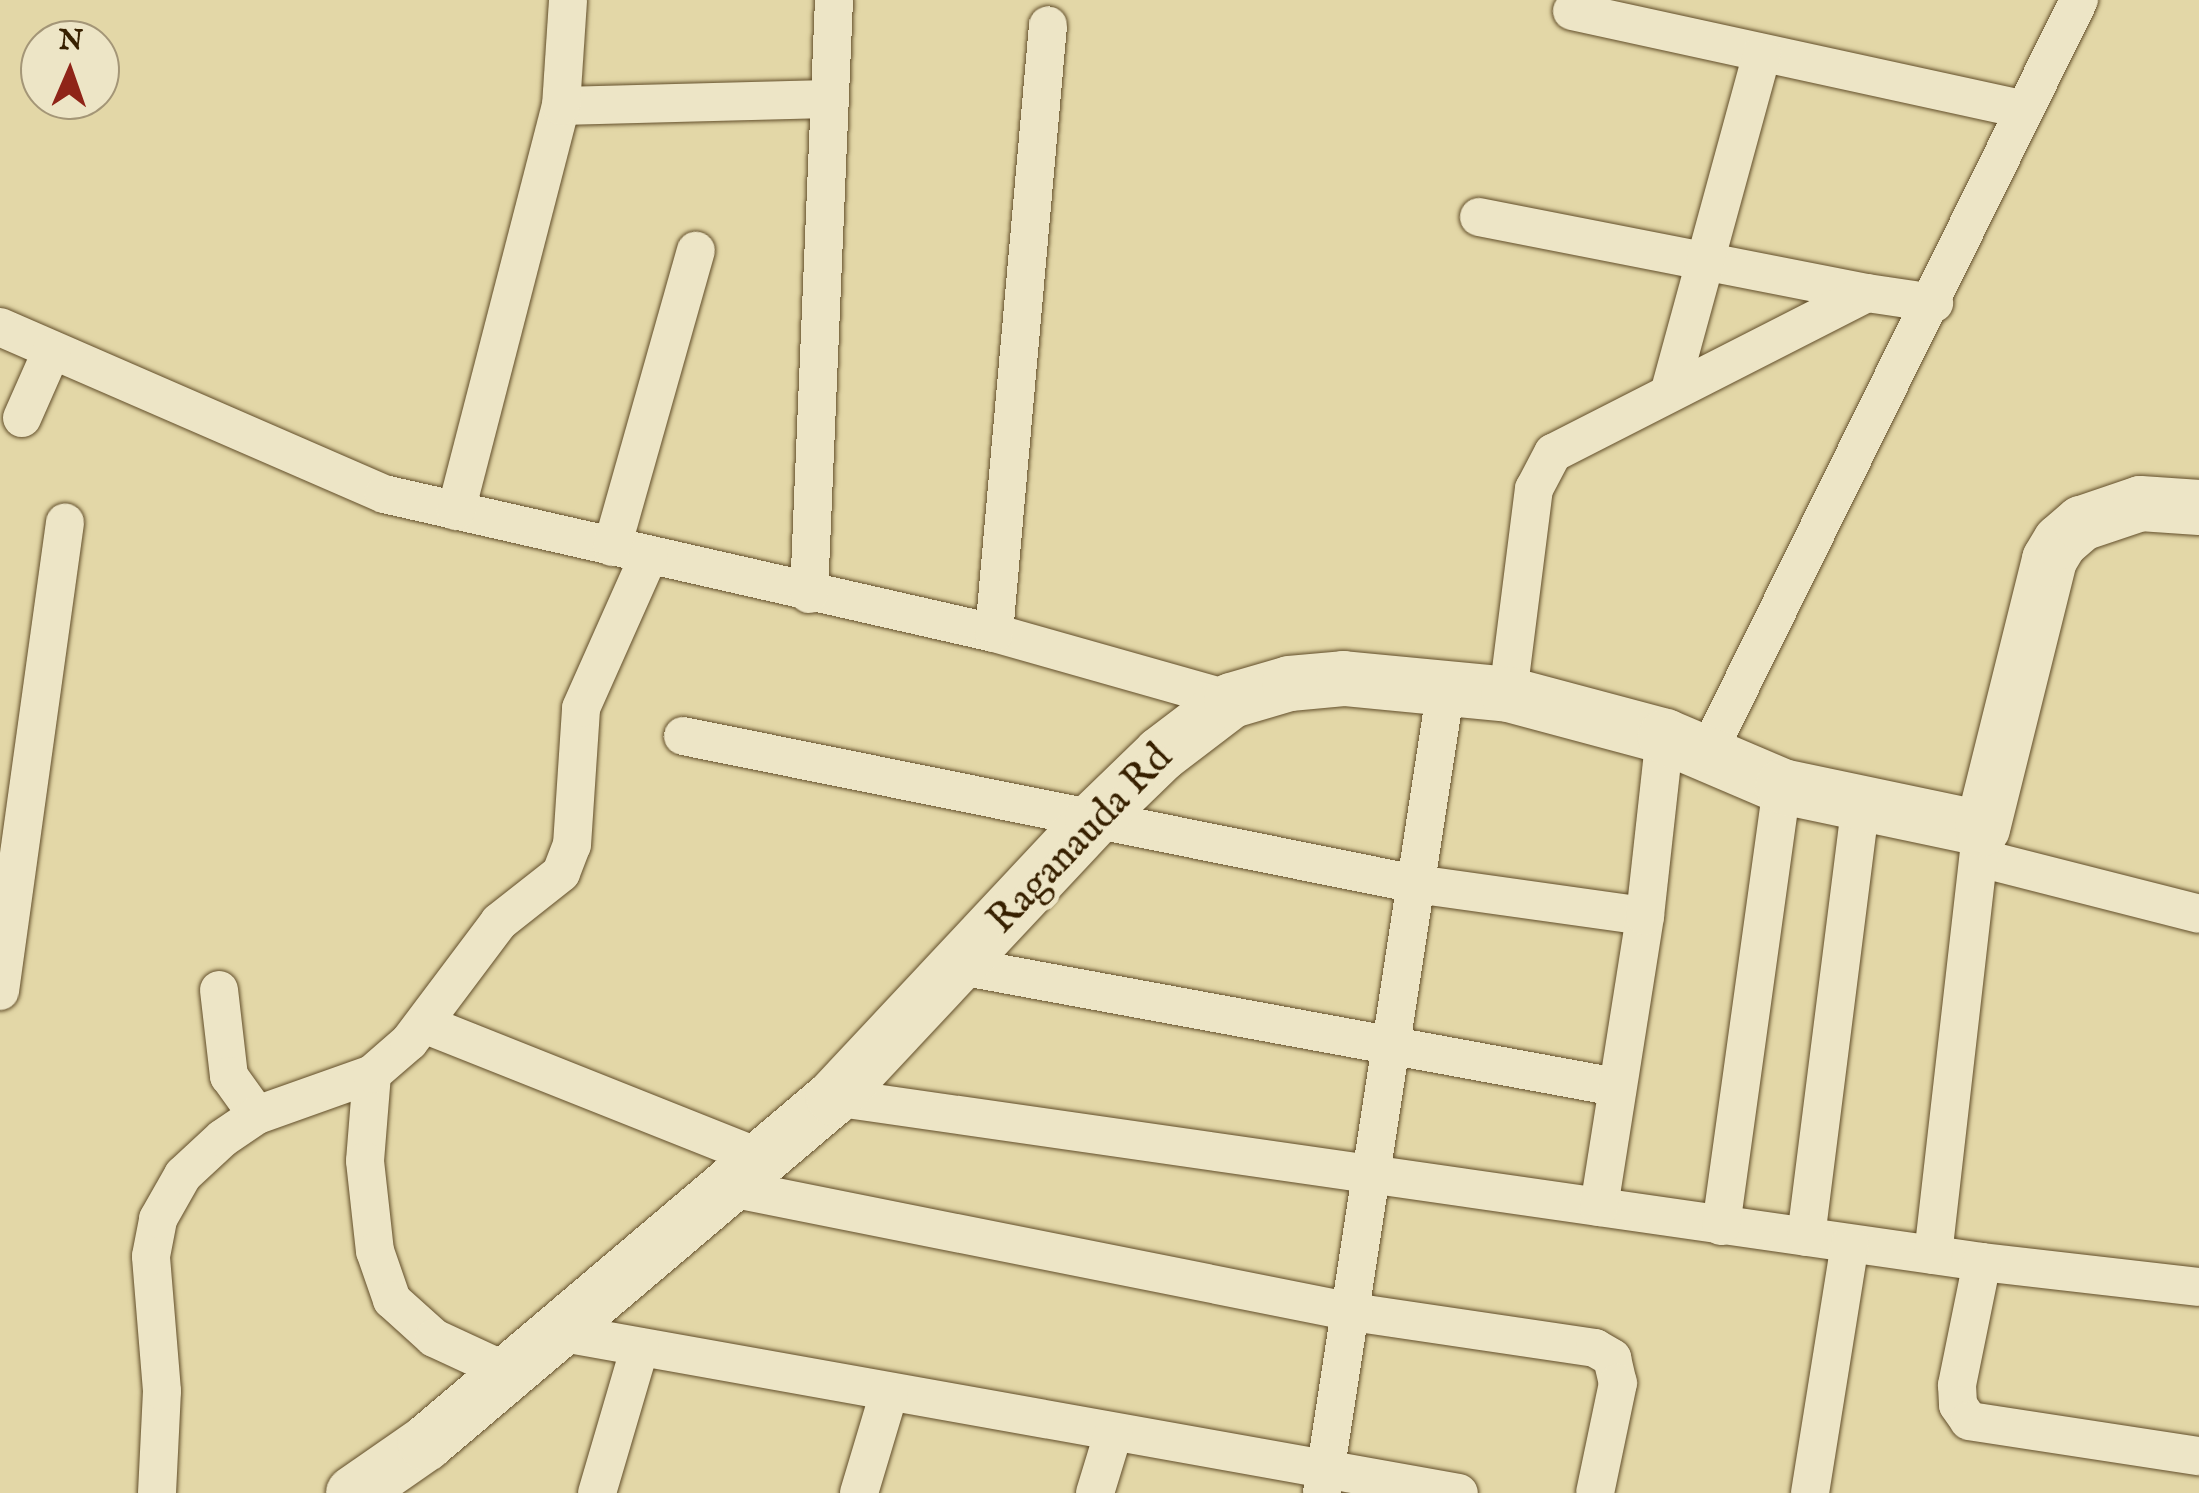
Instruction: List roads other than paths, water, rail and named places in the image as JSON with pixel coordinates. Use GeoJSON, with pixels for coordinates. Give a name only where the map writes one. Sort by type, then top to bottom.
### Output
{"type":"FeatureCollection","features":[{"type":"Feature","properties":{"kind":"street"},"geometry":{"type":"LineString","coordinates":[[456,511],[561,106],[568,0]]}},
{"type":"Feature","properties":{"kind":"street"},"geometry":{"type":"LineString","coordinates":[[809,594],[834,0]]}},
{"type":"Feature","properties":{"kind":"street"},"geometry":{"type":"LineString","coordinates":[[1599,1207],[1645,916],[1686,746],[1934,303],[2022,108],[2078,0]]}},
{"type":"Feature","properties":{"kind":"street"},"geometry":{"type":"LineString","coordinates":[[1572,11],[2022,108]]}},
{"type":"Feature","properties":{"kind":"street"},"geometry":{"type":"LineString","coordinates":[[994,633],[1048,25]]}},
{"type":"Feature","properties":{"kind":"street"},"geometry":{"type":"LineString","coordinates":[[1670,390],[1702,258],[1762,52]]}},
{"type":"Feature","properties":{"kind":"street"},"geometry":{"type":"LineString","coordinates":[[561,106],[828,99]]}},
{"type":"Feature","properties":{"kind":"street"},"geometry":{"type":"LineString","coordinates":[[1479,217],[1934,303]]}},
{"type":"Feature","properties":{"kind":"street"},"geometry":{"type":"LineString","coordinates":[[612,547],[696,251]]}},
{"type":"Feature","properties":{"kind":"street"},"geometry":{"type":"LineString","coordinates":[[1508,694],[1540,470],[1569,442],[1866,293]]}},
{"type":"Feature","properties":{"kind":"street"},"geometry":{"type":"LineString","coordinates":[[0,327],[384,494],[809,594],[994,633],[1231,700]]}},
{"type":"Feature","properties":{"kind":"street"},"geometry":{"type":"LineString","coordinates":[[22,418],[52,350]]}},
{"type":"Feature","properties":{"kind":"street"},"geometry":{"type":"LineString","coordinates":[[1933,1255],[1981,843],[2049,559],[2060,541],[2081,522],[2140,503],[2199,508]]}},
{"type":"Feature","properties":{"kind":"street"},"geometry":{"type":"LineString","coordinates":[[0,991],[12,823],[66,522]]}},
{"type":"Feature","properties":{"kind":"street"},"geometry":{"type":"LineString","coordinates":[[157,1493],[162,1391],[151,1256],[158,1219],[183,1175],[257,1115],[372,1074],[424,1024],[499,922],[550,885],[568,862],[581,708],[648,556]]}},
{"type":"Feature","properties":{"kind":"street","name":"Raganauda Rd"},"geometry":{"type":"LineString","coordinates":[[353,1493],[425,1443],[505,1371],[558,1332],[833,1098],[1092,820],[1160,754],[1231,700],[1288,683],[1343,678],[1508,694],[1686,746],[1782,786],[1861,802],[1981,843]]}},
{"type":"Feature","properties":{"kind":"street"},"geometry":{"type":"LineString","coordinates":[[1325,1483],[1446,687]]}},
{"type":"Feature","properties":{"kind":"street"},"geometry":{"type":"LineString","coordinates":[[682,736],[1416,884],[1645,916]]}},
{"type":"Feature","properties":{"kind":"street"},"geometry":{"type":"LineString","coordinates":[[1721,1226],[1782,786]]}},
{"type":"Feature","properties":{"kind":"street"},"geometry":{"type":"LineString","coordinates":[[1806,1238],[1861,802]]}},
{"type":"Feature","properties":{"kind":"street"},"geometry":{"type":"LineString","coordinates":[[1981,843],[2199,914]]}},
{"type":"Feature","properties":{"kind":"street"},"geometry":{"type":"LineString","coordinates":[[960,966],[1616,1087]]}},
{"type":"Feature","properties":{"kind":"street"},"geometry":{"type":"LineString","coordinates":[[220,990],[229,1076],[257,1115]]}},
{"type":"Feature","properties":{"kind":"street"},"geometry":{"type":"LineString","coordinates":[[424,1024],[743,1172],[1352,1312],[1595,1348],[1612,1358],[1618,1383],[1596,1493]]}},
{"type":"Feature","properties":{"kind":"street"},"geometry":{"type":"LineString","coordinates":[[372,1074],[365,1162],[376,1251],[392,1300],[434,1338],[505,1371]]}},
{"type":"Feature","properties":{"kind":"street"},"geometry":{"type":"LineString","coordinates":[[833,1098],[1806,1238],[2199,1286]]}},
{"type":"Feature","properties":{"kind":"street"},"geometry":{"type":"LineString","coordinates":[[1810,1493],[1850,1244]]}},
{"type":"Feature","properties":{"kind":"street"},"geometry":{"type":"LineString","coordinates":[[1982,1262],[1957,1385],[1958,1405],[1969,1421],[2199,1456]]}},
{"type":"Feature","properties":{"kind":"street"},"geometry":{"type":"LineString","coordinates":[[558,1332],[1113,1434],[1325,1483],[1458,1493]]}},
{"type":"Feature","properties":{"kind":"street"},"geometry":{"type":"LineString","coordinates":[[597,1493],[640,1347]]}},
{"type":"Feature","properties":{"kind":"street"},"geometry":{"type":"LineString","coordinates":[[858,1493],[888,1393]]}},
{"type":"Feature","properties":{"kind":"street"},"geometry":{"type":"LineString","coordinates":[[1096,1493],[1113,1434]]}}]}
